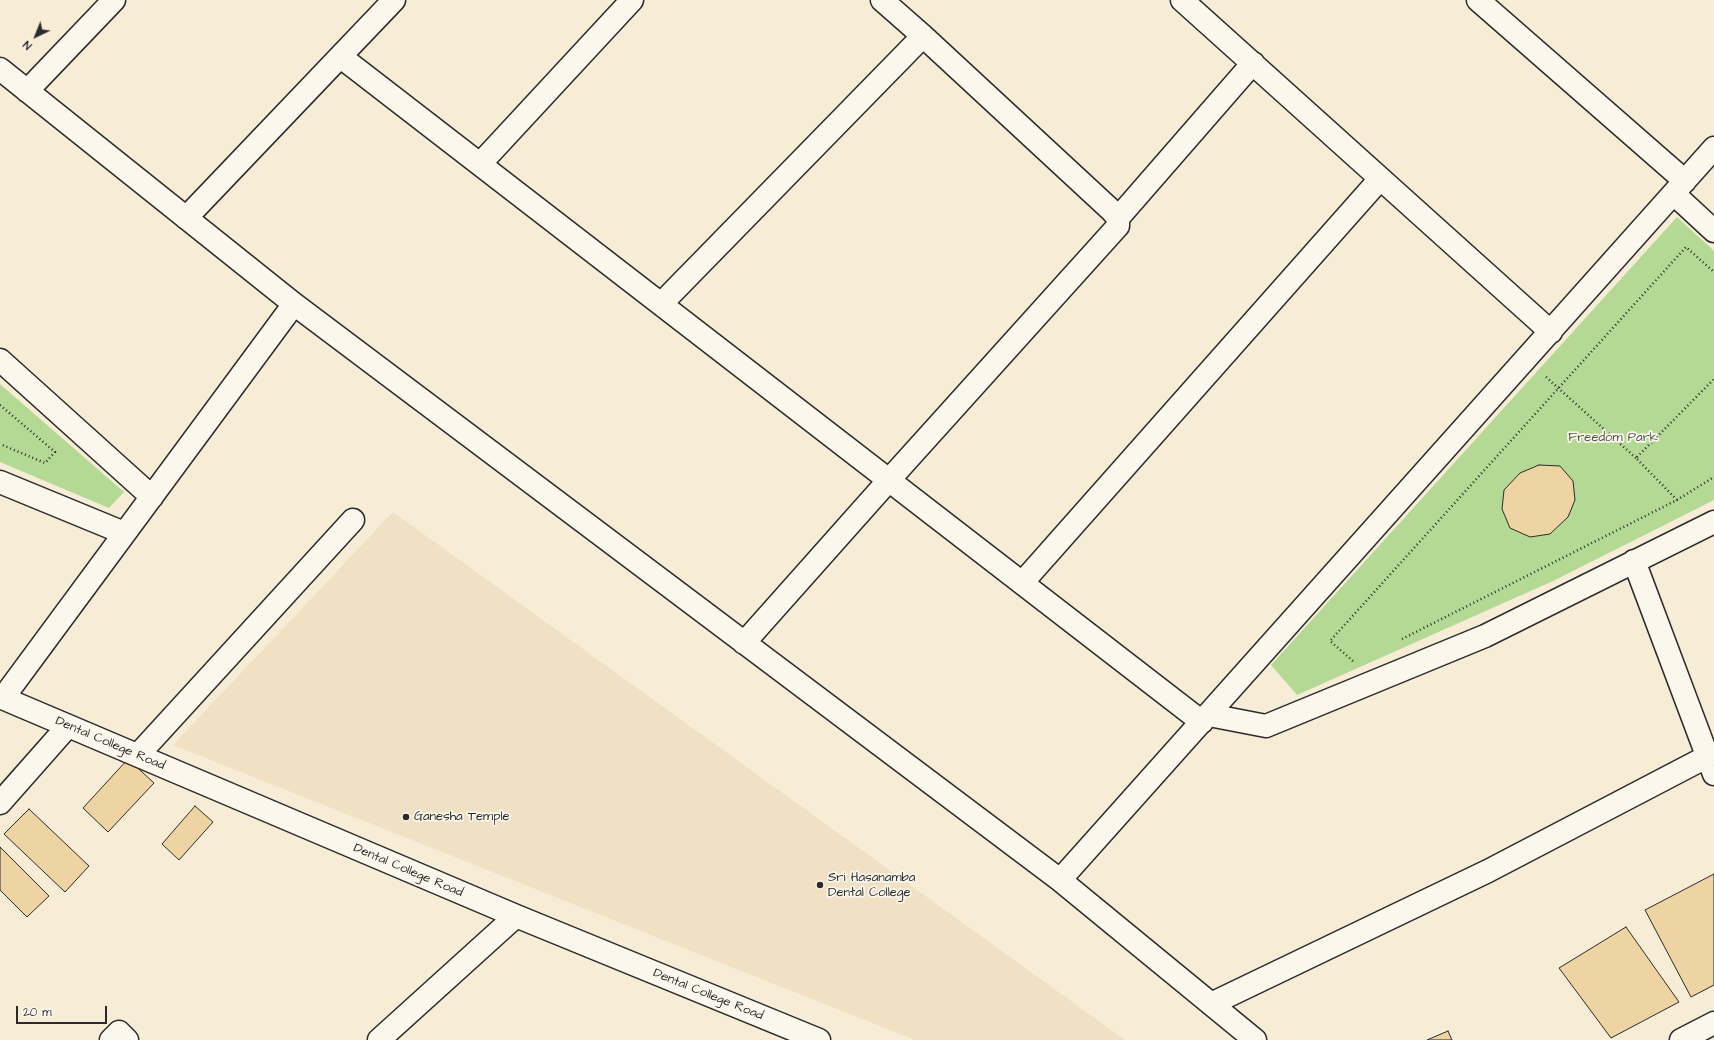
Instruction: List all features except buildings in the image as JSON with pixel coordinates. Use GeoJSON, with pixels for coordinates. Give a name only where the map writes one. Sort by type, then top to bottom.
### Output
{"type":"FeatureCollection","features":[{"type":"Feature","properties":{"kind":"street"},"geometry":{"type":"LineString","coordinates":[[27,91],[114,0]]}},
{"type":"Feature","properties":{"kind":"street"},"geometry":{"type":"LineString","coordinates":[[186,218],[394,0]]}},
{"type":"Feature","properties":{"kind":"street"},"geometry":{"type":"LineString","coordinates":[[480,164],[632,0]]}},
{"type":"Feature","properties":{"kind":"street"},"geometry":{"type":"LineString","coordinates":[[882,0],[923,36],[1118,218]]}},
{"type":"Feature","properties":{"kind":"street"},"geometry":{"type":"LineString","coordinates":[[1182,0],[1551,332]]}},
{"type":"Feature","properties":{"kind":"street"},"geometry":{"type":"LineString","coordinates":[[1478,0],[1680,188],[1714,231]]}},
{"type":"Feature","properties":{"kind":"street"},"geometry":{"type":"LineString","coordinates":[[661,304],[923,36]]}},
{"type":"Feature","properties":{"kind":"street"},"geometry":{"type":"LineString","coordinates":[[341,57],[1022,583],[1205,718],[1266,726],[1485,636],[1714,522]]}},
{"type":"Feature","properties":{"kind":"street"},"geometry":{"type":"LineString","coordinates":[[744,643],[1118,226],[1118,218],[1253,63]]}},
{"type":"Feature","properties":{"kind":"street"},"geometry":{"type":"LineString","coordinates":[[0,69],[294,304],[1060,880],[1255,1040]]}},
{"type":"Feature","properties":{"kind":"street"},"geometry":{"type":"LineString","coordinates":[[1060,880],[1680,188],[1714,148]]}},
{"type":"Feature","properties":{"kind":"street"},"geometry":{"type":"LineString","coordinates":[[1022,583],[1380,179]]}},
{"type":"Feature","properties":{"kind":"street"},"geometry":{"type":"LineString","coordinates":[[2,698],[294,304]]}},
{"type":"Feature","properties":{"kind":"street"},"geometry":{"type":"LineString","coordinates":[[0,360],[152,497]]}},
{"type":"Feature","properties":{"kind":"street"},"geometry":{"type":"LineString","coordinates":[[0,482],[124,533]]}},
{"type":"Feature","properties":{"kind":"street"},"geometry":{"type":"LineString","coordinates":[[138,755],[353,520]]}},
{"type":"Feature","properties":{"kind":"street"},"geometry":{"type":"LineString","coordinates":[[1211,1004],[1712,761],[1634,561]]}},
{"type":"Feature","properties":{"kind":"street","name":"Dental College Road"},"geometry":{"type":"LineString","coordinates":[[2,698],[516,916],[819,1040]]}},
{"type":"Feature","properties":{"kind":"street"},"geometry":{"type":"LineString","coordinates":[[0,803],[68,726]]}},
{"type":"Feature","properties":{"kind":"street"},"geometry":{"type":"LineString","coordinates":[[379,1040],[516,916]]}},
{"type":"Feature","properties":{"kind":"street"},"geometry":{"type":"LineString","coordinates":[[1681,1040],[1714,1023]]}},
{"type":"Feature","properties":{"kind":"street"},"geometry":{"type":"LineString","coordinates":[[111,1040],[119,1032],[127,1040]]}},
{"type":"Feature","properties":{"kind":"path"},"geometry":{"type":"LineString","coordinates":[[1355,662],[1330,641],[1686,247],[1714,272]]}},
{"type":"Feature","properties":{"kind":"path"},"geometry":{"type":"LineString","coordinates":[[1527,359],[1636,458],[1677,500]]}},
{"type":"Feature","properties":{"kind":"path"},"geometry":{"type":"LineString","coordinates":[[1636,458],[1714,380]]}},
{"type":"Feature","properties":{"kind":"path"},"geometry":{"type":"LineString","coordinates":[[0,405],[55,452],[45,463],[0,444]]}},
{"type":"Feature","properties":{"kind":"path"},"geometry":{"type":"LineString","coordinates":[[1397,641],[1677,500],[1714,477]]}},
{"type":"Feature","properties":{"kind":"shaded area"},"geometry":{"type":"Polygon","coordinates":[[[393,512],[1125,1040],[915,1040],[173,745],[393,512]]]}},
{"type":"Feature","properties":{"kind":"green space","name":"Freedom Park"},"geometry":{"type":"Polygon","coordinates":[[[1677,217],[1714,251],[1714,500],[1553,581],[1297,695],[1271,665],[1677,217]]]}},
{"type":"Feature","properties":{"kind":"green space"},"geometry":{"type":"Polygon","coordinates":[[[0,384],[124,492],[109,508],[0,462],[0,384]]]}},
{"type":"Feature","properties":{"kind":"place","name":"Ganesha Temple"},"geometry":{"type":"Point","coordinates":[406,817]}},
{"type":"Feature","properties":{"kind":"place","name":"Sri Hasanamba Dental College"},"geometry":{"type":"Point","coordinates":[820,885]}}]}
